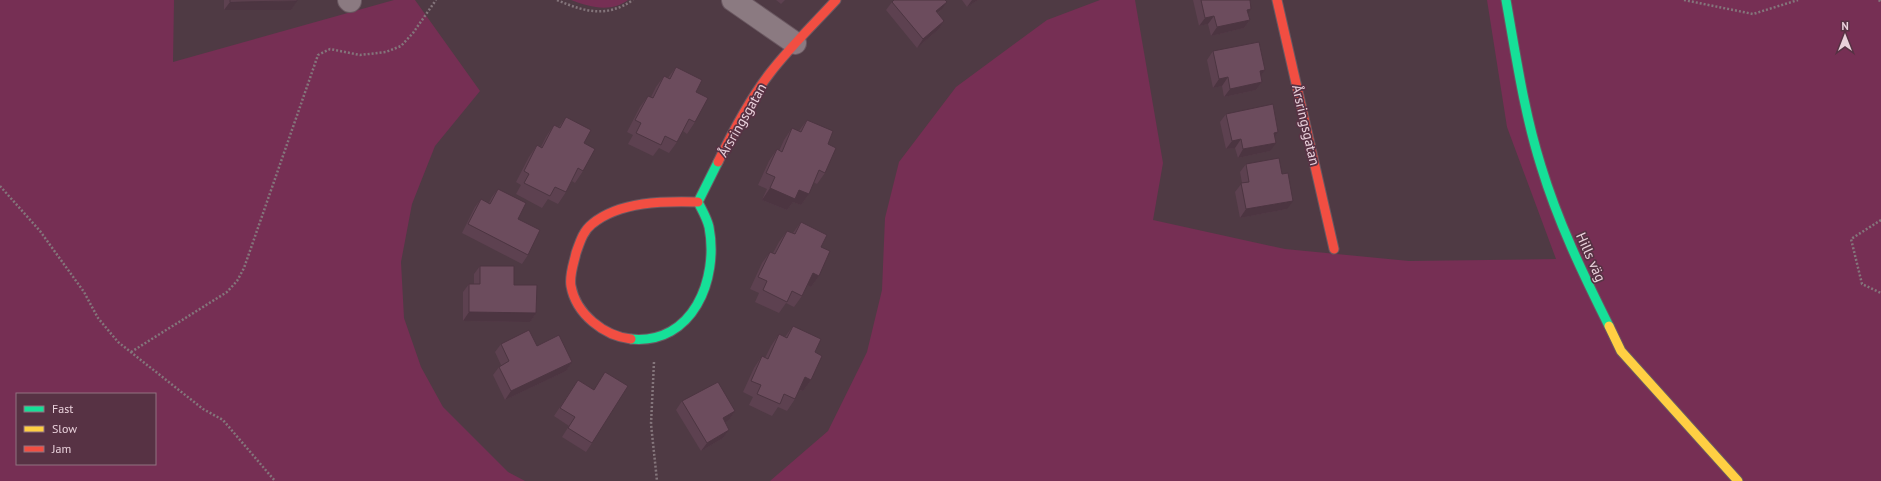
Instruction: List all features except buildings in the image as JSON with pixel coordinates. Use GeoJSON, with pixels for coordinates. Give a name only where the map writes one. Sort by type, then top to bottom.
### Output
{"type":"FeatureCollection","features":[{"type":"Feature","properties":{"kind":"street"},"geometry":{"type":"LineString","coordinates":[[733,0],[795,43]]}},
{"type":"Feature","properties":{"kind":"street","name":"Årsringsgatan"},"geometry":{"type":"LineString","coordinates":[[698,202],[732,134],[758,90],[795,43],[836,0]]}},
{"type":"Feature","properties":{"kind":"street","name":"Årsringsgatan"},"geometry":{"type":"LineString","coordinates":[[1277,0],[1334,249]]}},
{"type":"Feature","properties":{"kind":"street","name":"Hills väg"},"geometry":{"type":"LineString","coordinates":[[1506,0],[1524,99],[1541,167],[1574,254],[1621,351],[1738,481]]}},
{"type":"Feature","properties":{"kind":"street"},"geometry":{"type":"LineString","coordinates":[[698,202],[709,230],[709,261],[704,291],[694,314],[674,331],[655,338],[624,340],[597,327],[580,306],[571,285],[575,258],[582,236],[595,221],[626,208],[648,203],[698,202]]}},
{"type":"Feature","properties":{"kind":"path"},"geometry":{"type":"LineString","coordinates":[[131,352],[226,292],[237,281],[244,268],[318,55],[330,49],[360,55],[386,52],[401,46],[436,0]]}},
{"type":"Feature","properties":{"kind":"path"},"geometry":{"type":"LineString","coordinates":[[557,0],[579,10],[604,12],[621,8],[633,0]]}},
{"type":"Feature","properties":{"kind":"path"},"geometry":{"type":"LineString","coordinates":[[1684,0],[1753,14],[1798,0]]}},
{"type":"Feature","properties":{"kind":"path"},"geometry":{"type":"LineString","coordinates":[[1879,0],[1881,4]]}},
{"type":"Feature","properties":{"kind":"path"},"geometry":{"type":"LineString","coordinates":[[0,186],[40,231],[84,292],[98,318],[118,342],[203,409],[223,420],[275,481]]}},
{"type":"Feature","properties":{"kind":"path"},"geometry":{"type":"LineString","coordinates":[[1881,220],[1851,239],[1862,284],[1881,293]]}},
{"type":"Feature","properties":{"kind":"path"},"geometry":{"type":"LineString","coordinates":[[655,338],[651,424],[657,481]]}},
{"type":"Feature","properties":{"kind":"shaded area"},"geometry":{"type":"Polygon","coordinates":[[[0,0],[174,0],[173,62],[394,0],[415,0],[480,91],[435,146],[412,204],[401,262],[404,318],[421,367],[443,407],[508,472],[525,481],[0,481],[0,0]]]}},
{"type":"Feature","properties":{"kind":"shaded area"},"geometry":{"type":"Polygon","coordinates":[[[571,0],[628,0],[621,4],[607,8],[600,8],[571,0]]]}},
{"type":"Feature","properties":{"kind":"shaded area"},"geometry":{"type":"Polygon","coordinates":[[[1100,0],[1135,0],[1163,163],[1153,220],[1285,249],[1409,261],[1556,259],[1507,127],[1487,0],[1881,0],[1881,481],[770,481],[828,431],[867,352],[882,290],[885,218],[899,162],[956,87],[1047,20],[1100,0]]]}},
{"type":"Feature","properties":{"kind":"traffic: fast"},"geometry":{"type":"LineString","coordinates":[[1506,0],[1525,105],[1541,166],[1563,228],[1609,326]]}},
{"type":"Feature","properties":{"kind":"traffic: fast"},"geometry":{"type":"LineString","coordinates":[[631,339],[653,338],[671,331],[686,320],[697,305],[705,287],[710,267],[711,247],[709,227],[698,202],[718,162]]}},
{"type":"Feature","properties":{"kind":"traffic: slow"},"geometry":{"type":"LineString","coordinates":[[1609,326],[1621,351],[1738,481]]}},
{"type":"Feature","properties":{"kind":"traffic: jam"},"geometry":{"type":"LineString","coordinates":[[718,162],[742,116],[762,83],[802,36],[836,0]]}},
{"type":"Feature","properties":{"kind":"traffic: jam"},"geometry":{"type":"LineString","coordinates":[[1277,0],[1334,249]]}},
{"type":"Feature","properties":{"kind":"traffic: jam"},"geometry":{"type":"LineString","coordinates":[[631,339],[611,333],[593,322],[579,306],[574,296],[571,286],[571,273],[582,237],[586,230],[603,216],[629,207],[657,202],[698,202]]}}]}
